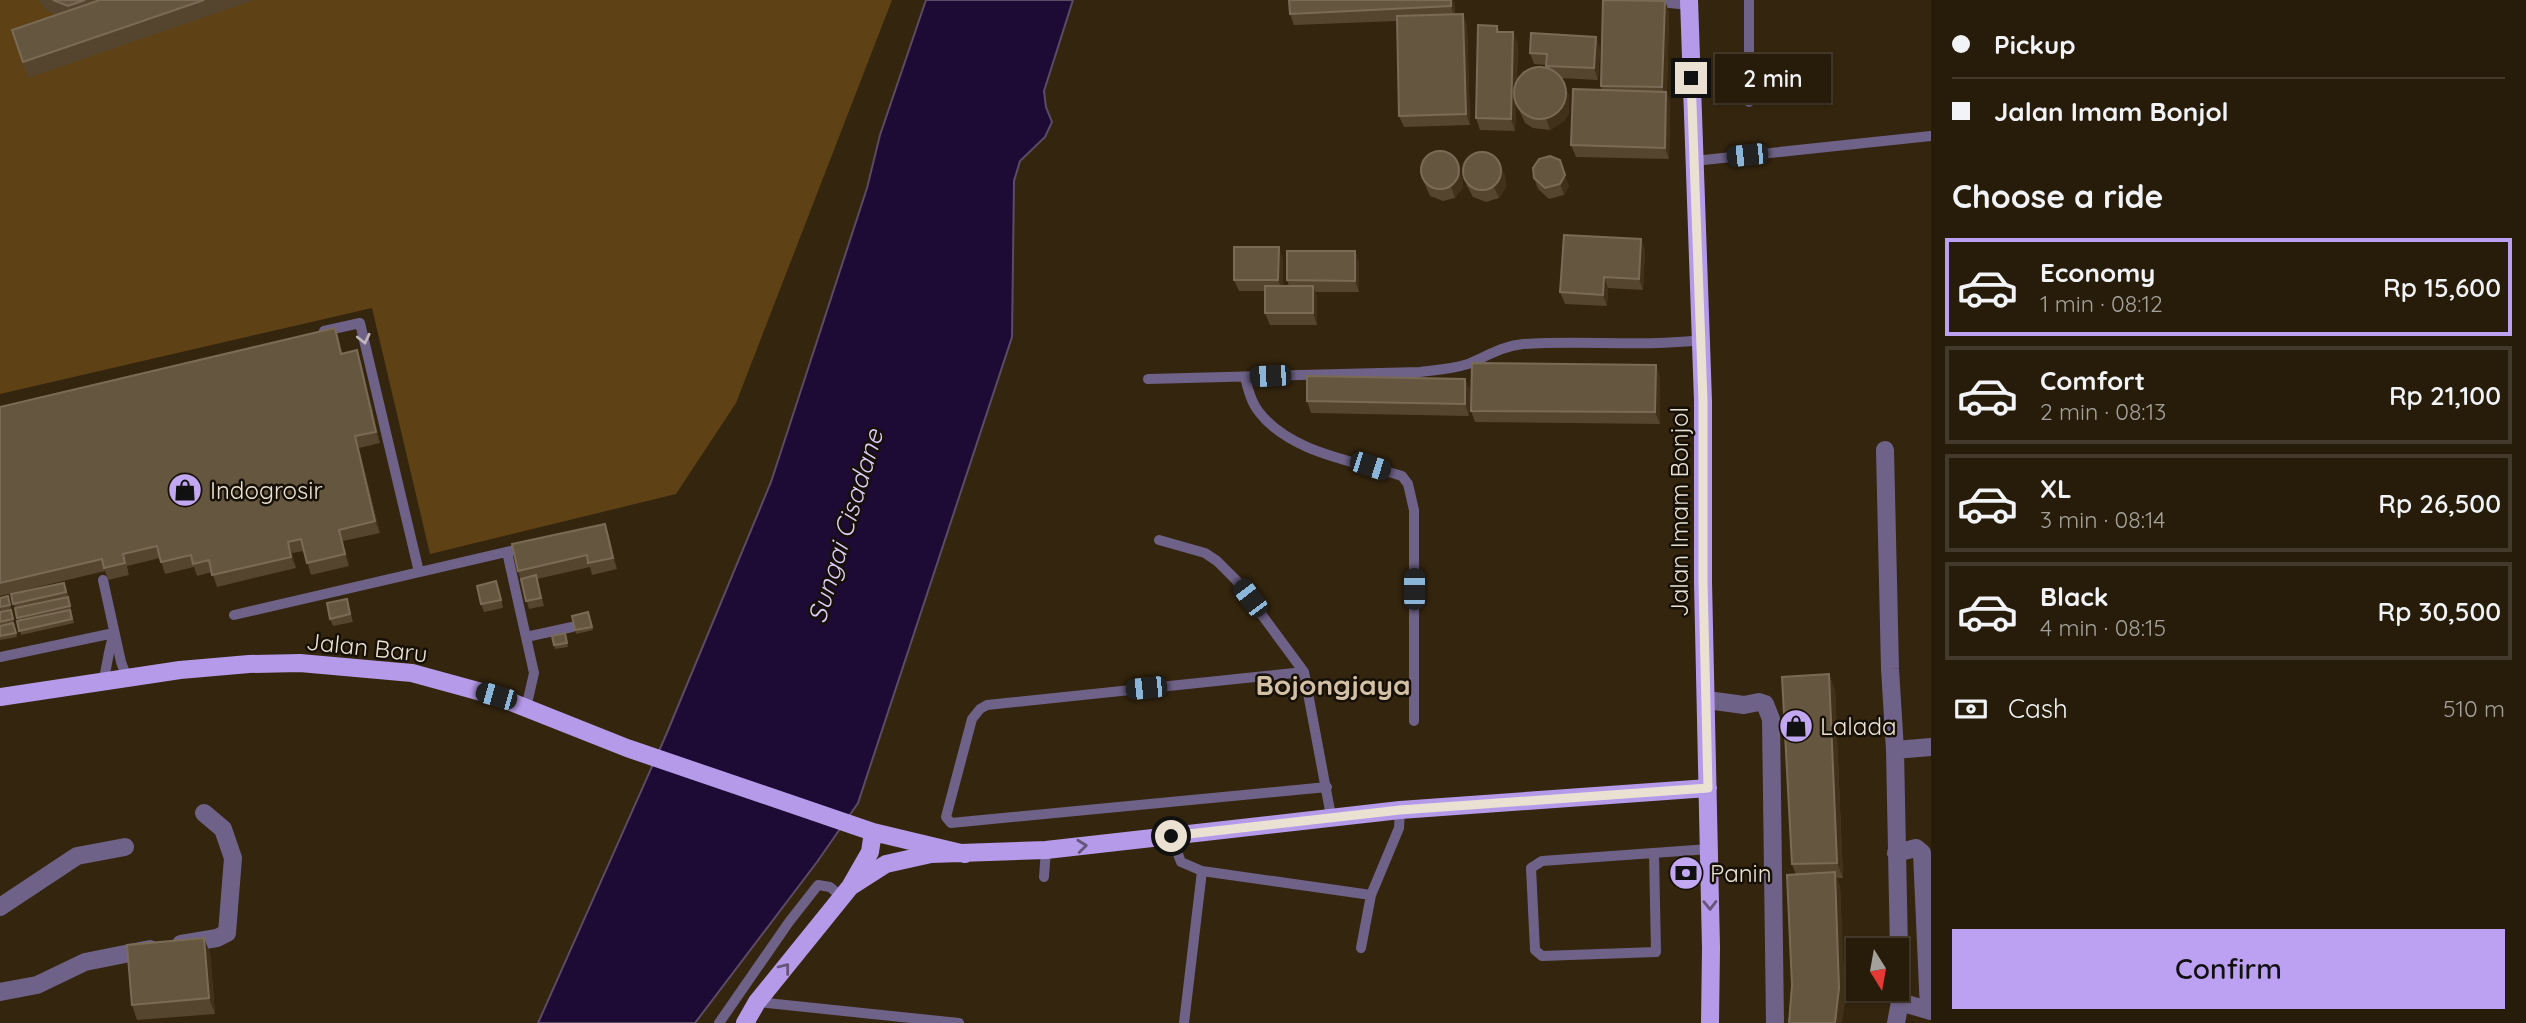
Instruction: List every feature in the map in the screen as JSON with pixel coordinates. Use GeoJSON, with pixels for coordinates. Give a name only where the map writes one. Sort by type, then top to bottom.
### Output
{"type":"FeatureCollection","features":[{"type":"Feature","properties":{"kind":"main road","name":"Jalan Imam Bonjol"},"geometry":{"type":"LineString","coordinates":[[1689,2],[1703,401],[1710,1023]]}},
{"type":"Feature","properties":{"kind":"main road","name":"Jalan Baru"},"geometry":{"type":"LineString","coordinates":[[0,697],[180,670],[249,664],[300,663],[412,673],[496,696],[627,748],[868,830],[965,854]]}},
{"type":"Feature","properties":{"kind":"main road"},"geometry":{"type":"LineString","coordinates":[[847,892],[880,867],[895,860],[930,854],[1046,850],[1331,816],[1708,788]]}},
{"type":"Feature","properties":{"kind":"main road"},"geometry":{"type":"LineString","coordinates":[[745,1023],[757,1002],[847,892],[870,852],[868,830]]}},
{"type":"Feature","properties":{"kind":"street"},"geometry":{"type":"LineString","coordinates":[[1885,450],[1890,669],[1895,750],[1899,1002],[1896,1023]]}},
{"type":"Feature","properties":{"kind":"street"},"geometry":{"type":"LineString","coordinates":[[1707,700],[1744,705],[1759,702],[1765,704],[1771,719],[1775,1023]]}},
{"type":"Feature","properties":{"kind":"street"},"geometry":{"type":"LineString","coordinates":[[1895,750],[1931,747]]}},
{"type":"Feature","properties":{"kind":"street"},"geometry":{"type":"LineString","coordinates":[[0,992],[37,985],[64,971],[102,957],[217,939],[227,933],[233,858],[223,829],[204,813]]}},
{"type":"Feature","properties":{"kind":"street"},"geometry":{"type":"LineString","coordinates":[[0,907],[77,856],[125,847]]}},
{"type":"Feature","properties":{"kind":"street"},"geometry":{"type":"LineString","coordinates":[[1896,853],[1916,848],[1922,853],[1930,1010],[1899,1002]]}},
{"type":"Feature","properties":{"kind":"lane"},"geometry":{"type":"LineString","coordinates":[[1640,0],[1689,2]]}},
{"type":"Feature","properties":{"kind":"lane"},"geometry":{"type":"LineString","coordinates":[[1749,0],[1749,102]]}},
{"type":"Feature","properties":{"kind":"lane"},"geometry":{"type":"LineString","coordinates":[[1694,161],[1931,136]]}},
{"type":"Feature","properties":{"kind":"lane"},"geometry":{"type":"LineString","coordinates":[[320,332],[360,323],[419,572]]}},
{"type":"Feature","properties":{"kind":"lane"},"geometry":{"type":"LineString","coordinates":[[1148,379],[1449,369],[1496,350],[1521,344],[1675,343],[1701,340]]}},
{"type":"Feature","properties":{"kind":"lane"},"geometry":{"type":"LineString","coordinates":[[1245,377],[1250,397],[1258,412],[1297,444],[1402,476],[1408,484],[1414,510],[1415,721]]}},
{"type":"Feature","properties":{"kind":"lane"},"geometry":{"type":"LineString","coordinates":[[1159,540],[1205,553],[1217,561],[1236,580],[1304,672],[1331,816]]}},
{"type":"Feature","properties":{"kind":"lane"},"geometry":{"type":"LineString","coordinates":[[234,615],[533,545]]}},
{"type":"Feature","properties":{"kind":"lane"},"geometry":{"type":"LineString","coordinates":[[507,552],[534,673],[526,708]]}},
{"type":"Feature","properties":{"kind":"lane"},"geometry":{"type":"LineString","coordinates":[[103,580],[127,678]]}},
{"type":"Feature","properties":{"kind":"lane"},"geometry":{"type":"LineString","coordinates":[[526,637],[572,627]]}},
{"type":"Feature","properties":{"kind":"lane"},"geometry":{"type":"LineString","coordinates":[[0,657],[114,633]]}},
{"type":"Feature","properties":{"kind":"lane"},"geometry":{"type":"LineString","coordinates":[[103,681],[109,660],[107,650],[114,633]]}},
{"type":"Feature","properties":{"kind":"lane"},"geometry":{"type":"LineString","coordinates":[[1304,672],[987,705],[972,719],[946,817],[951,823],[1327,787]]}},
{"type":"Feature","properties":{"kind":"lane"},"geometry":{"type":"LineString","coordinates":[[1361,948],[1371,895],[1399,828],[1400,810]]}},
{"type":"Feature","properties":{"kind":"lane"},"geometry":{"type":"LineString","coordinates":[[1171,836],[1181,862],[1202,871],[1371,895]]}},
{"type":"Feature","properties":{"kind":"lane"},"geometry":{"type":"LineString","coordinates":[[1654,854],[1656,952],[1538,954],[1535,950],[1531,869],[1536,864],[1542,861],[1709,849]]}},
{"type":"Feature","properties":{"kind":"lane"},"geometry":{"type":"LineString","coordinates":[[1044,877],[1046,850]]}},
{"type":"Feature","properties":{"kind":"lane"},"geometry":{"type":"LineString","coordinates":[[1184,1023],[1202,871]]}},
{"type":"Feature","properties":{"kind":"lane"},"geometry":{"type":"LineString","coordinates":[[719,1023],[818,885],[847,892]]}},
{"type":"Feature","properties":{"kind":"lane"},"geometry":{"type":"LineString","coordinates":[[757,1002],[959,1023]]}},
{"type":"Feature","properties":{"kind":"shaded area"},"geometry":{"type":"Polygon","coordinates":[[[0,0],[892,0],[736,403],[676,494],[430,554],[372,308],[0,394],[0,0]]]}},
{"type":"Feature","properties":{"kind":"water","name":"Sungai Cisadane"},"geometry":{"type":"Polygon","coordinates":[[[926,0],[1073,0],[1044,91],[1052,122],[1045,137],[1020,161],[1014,181],[1012,337],[858,803],[817,862],[695,1023],[538,1023],[666,735],[771,482],[867,188],[880,135],[926,0]]]}},
{"type":"Feature","properties":{"kind":"building"},"geometry":{"type":"Polygon","coordinates":[[[53,0],[85,0],[68,6],[53,0]]]}},
{"type":"Feature","properties":{"kind":"building"},"geometry":{"type":"Polygon","coordinates":[[[100,0],[204,0],[23,62],[12,30],[100,0]]]}},
{"type":"Feature","properties":{"kind":"building"},"geometry":{"type":"Polygon","coordinates":[[[1289,0],[1451,0],[1451,6],[1290,14],[1289,0]]]}},
{"type":"Feature","properties":{"kind":"building"},"geometry":{"type":"Polygon","coordinates":[[[1603,0],[1665,1],[1662,87],[1601,86],[1603,0]]]}},
{"type":"Feature","properties":{"kind":"building"},"geometry":{"type":"Polygon","coordinates":[[[1463,14],[1466,114],[1399,116],[1397,16],[1463,14]]]}},
{"type":"Feature","properties":{"kind":"building"},"geometry":{"type":"Polygon","coordinates":[[[1478,25],[1497,26],[1497,32],[1513,32],[1511,119],[1476,118],[1478,25]]]}},
{"type":"Feature","properties":{"kind":"building"},"geometry":{"type":"Polygon","coordinates":[[[1531,33],[1596,37],[1594,68],[1546,66],[1547,54],[1530,53],[1531,33]]]}},
{"type":"Feature","properties":{"kind":"building"},"geometry":{"type":"Polygon","coordinates":[[[1540,67],[1550,69],[1558,75],[1564,83],[1564,103],[1558,111],[1550,117],[1540,119],[1530,117],[1522,111],[1516,103],[1514,93],[1516,83],[1522,75],[1530,69],[1540,67]]]}},
{"type":"Feature","properties":{"kind":"building"},"geometry":{"type":"Polygon","coordinates":[[[1573,89],[1666,92],[1665,148],[1571,145],[1573,89]]]}},
{"type":"Feature","properties":{"kind":"building"},"geometry":{"type":"Polygon","coordinates":[[[1440,151],[1453,157],[1459,170],[1453,183],[1440,189],[1427,183],[1421,170],[1427,157],[1440,151]]]}},
{"type":"Feature","properties":{"kind":"building"},"geometry":{"type":"Polygon","coordinates":[[[1482,152],[1495,158],[1501,171],[1495,184],[1482,190],[1469,184],[1463,171],[1469,158],[1482,152]]]}},
{"type":"Feature","properties":{"kind":"building"},"geometry":{"type":"Polygon","coordinates":[[[1550,156],[1560,160],[1565,175],[1560,184],[1545,188],[1534,178],[1533,168],[1539,159],[1550,156]]]}},
{"type":"Feature","properties":{"kind":"building"},"geometry":{"type":"Polygon","coordinates":[[[1564,235],[1641,239],[1639,279],[1604,277],[1603,295],[1560,292],[1564,235]]]}},
{"type":"Feature","properties":{"kind":"building"},"geometry":{"type":"Polygon","coordinates":[[[1234,247],[1279,247],[1278,280],[1234,280],[1234,247]]]}},
{"type":"Feature","properties":{"kind":"building"},"geometry":{"type":"Polygon","coordinates":[[[1287,251],[1355,251],[1355,281],[1287,280],[1287,251]]]}},
{"type":"Feature","properties":{"kind":"building"},"geometry":{"type":"Polygon","coordinates":[[[1265,286],[1313,286],[1313,313],[1265,313],[1265,286]]]}},
{"type":"Feature","properties":{"kind":"building","name":"Indogrosir"},"geometry":{"type":"Polygon","coordinates":[[[335,328],[341,354],[357,350],[376,432],[355,436],[375,521],[339,530],[345,554],[307,563],[301,539],[288,542],[291,557],[212,575],[209,560],[193,564],[191,555],[161,562],[157,546],[123,554],[125,563],[104,568],[102,559],[0,583],[0,407],[335,328]]]}},
{"type":"Feature","properties":{"kind":"building"},"geometry":{"type":"Polygon","coordinates":[[[1472,363],[1656,365],[1655,412],[1471,411],[1472,363]]]}},
{"type":"Feature","properties":{"kind":"building"},"geometry":{"type":"Polygon","coordinates":[[[1307,376],[1465,379],[1465,404],[1307,401],[1307,376]]]}},
{"type":"Feature","properties":{"kind":"building"},"geometry":{"type":"Polygon","coordinates":[[[605,524],[613,558],[588,563],[587,555],[518,571],[512,544],[605,524]]]}},
{"type":"Feature","properties":{"kind":"building"},"geometry":{"type":"Polygon","coordinates":[[[536,575],[541,598],[526,601],[521,579],[536,575]]]}},
{"type":"Feature","properties":{"kind":"building"},"geometry":{"type":"Polygon","coordinates":[[[496,581],[501,600],[481,604],[477,586],[496,581]]]}},
{"type":"Feature","properties":{"kind":"building"},"geometry":{"type":"Polygon","coordinates":[[[64,583],[66,592],[13,604],[11,594],[64,583]]]}},
{"type":"Feature","properties":{"kind":"building"},"geometry":{"type":"Polygon","coordinates":[[[8,596],[10,605],[0,607],[0,598],[8,596]]]}},
{"type":"Feature","properties":{"kind":"building"},"geometry":{"type":"Polygon","coordinates":[[[68,597],[70,606],[17,618],[15,608],[68,597]]]}},
{"type":"Feature","properties":{"kind":"building"},"geometry":{"type":"Polygon","coordinates":[[[347,599],[350,614],[330,619],[327,603],[347,599]]]}},
{"type":"Feature","properties":{"kind":"building"},"geometry":{"type":"Polygon","coordinates":[[[11,610],[13,619],[0,622],[0,612],[11,610]]]}},
{"type":"Feature","properties":{"kind":"building"},"geometry":{"type":"Polygon","coordinates":[[[70,610],[72,619],[19,631],[17,621],[70,610]]]}},
{"type":"Feature","properties":{"kind":"building"},"geometry":{"type":"Polygon","coordinates":[[[588,612],[592,627],[575,630],[572,616],[588,612]]]}},
{"type":"Feature","properties":{"kind":"building"},"geometry":{"type":"Polygon","coordinates":[[[13,623],[16,633],[0,636],[0,626],[13,623]]]}},
{"type":"Feature","properties":{"kind":"building"},"geometry":{"type":"Polygon","coordinates":[[[565,633],[567,643],[554,645],[552,636],[565,633]]]}},
{"type":"Feature","properties":{"kind":"building"},"geometry":{"type":"Polygon","coordinates":[[[1829,674],[1837,863],[1792,864],[1782,677],[1829,674]]]}},
{"type":"Feature","properties":{"kind":"building"},"geometry":{"type":"Polygon","coordinates":[[[1835,872],[1839,988],[1835,1023],[1789,1023],[1792,985],[1787,875],[1835,872]]]}},
{"type":"Feature","properties":{"kind":"building"},"geometry":{"type":"Polygon","coordinates":[[[204,938],[209,998],[132,1005],[127,945],[204,938]]]}},
{"type":"Feature","properties":{"kind":"place","name":"Indogrosir"},"geometry":{"type":"Point","coordinates":[185,490]}},
{"type":"Feature","properties":{"kind":"place","name":"Lalada"},"geometry":{"type":"Point","coordinates":[1796,726]}},
{"type":"Feature","properties":{"kind":"place","name":"Panin"},"geometry":{"type":"Point","coordinates":[1686,873]}},
{"type":"Feature","properties":{"kind":"district","name":"Bojongjaya"},"geometry":{"type":"Point","coordinates":[1333,684]}},
{"type":"Feature","properties":{"kind":"route"},"geometry":{"type":"LineString","coordinates":[[1171,836],[1331,816],[1708,788],[1703,582],[1703,401],[1691,78]]}}]}
